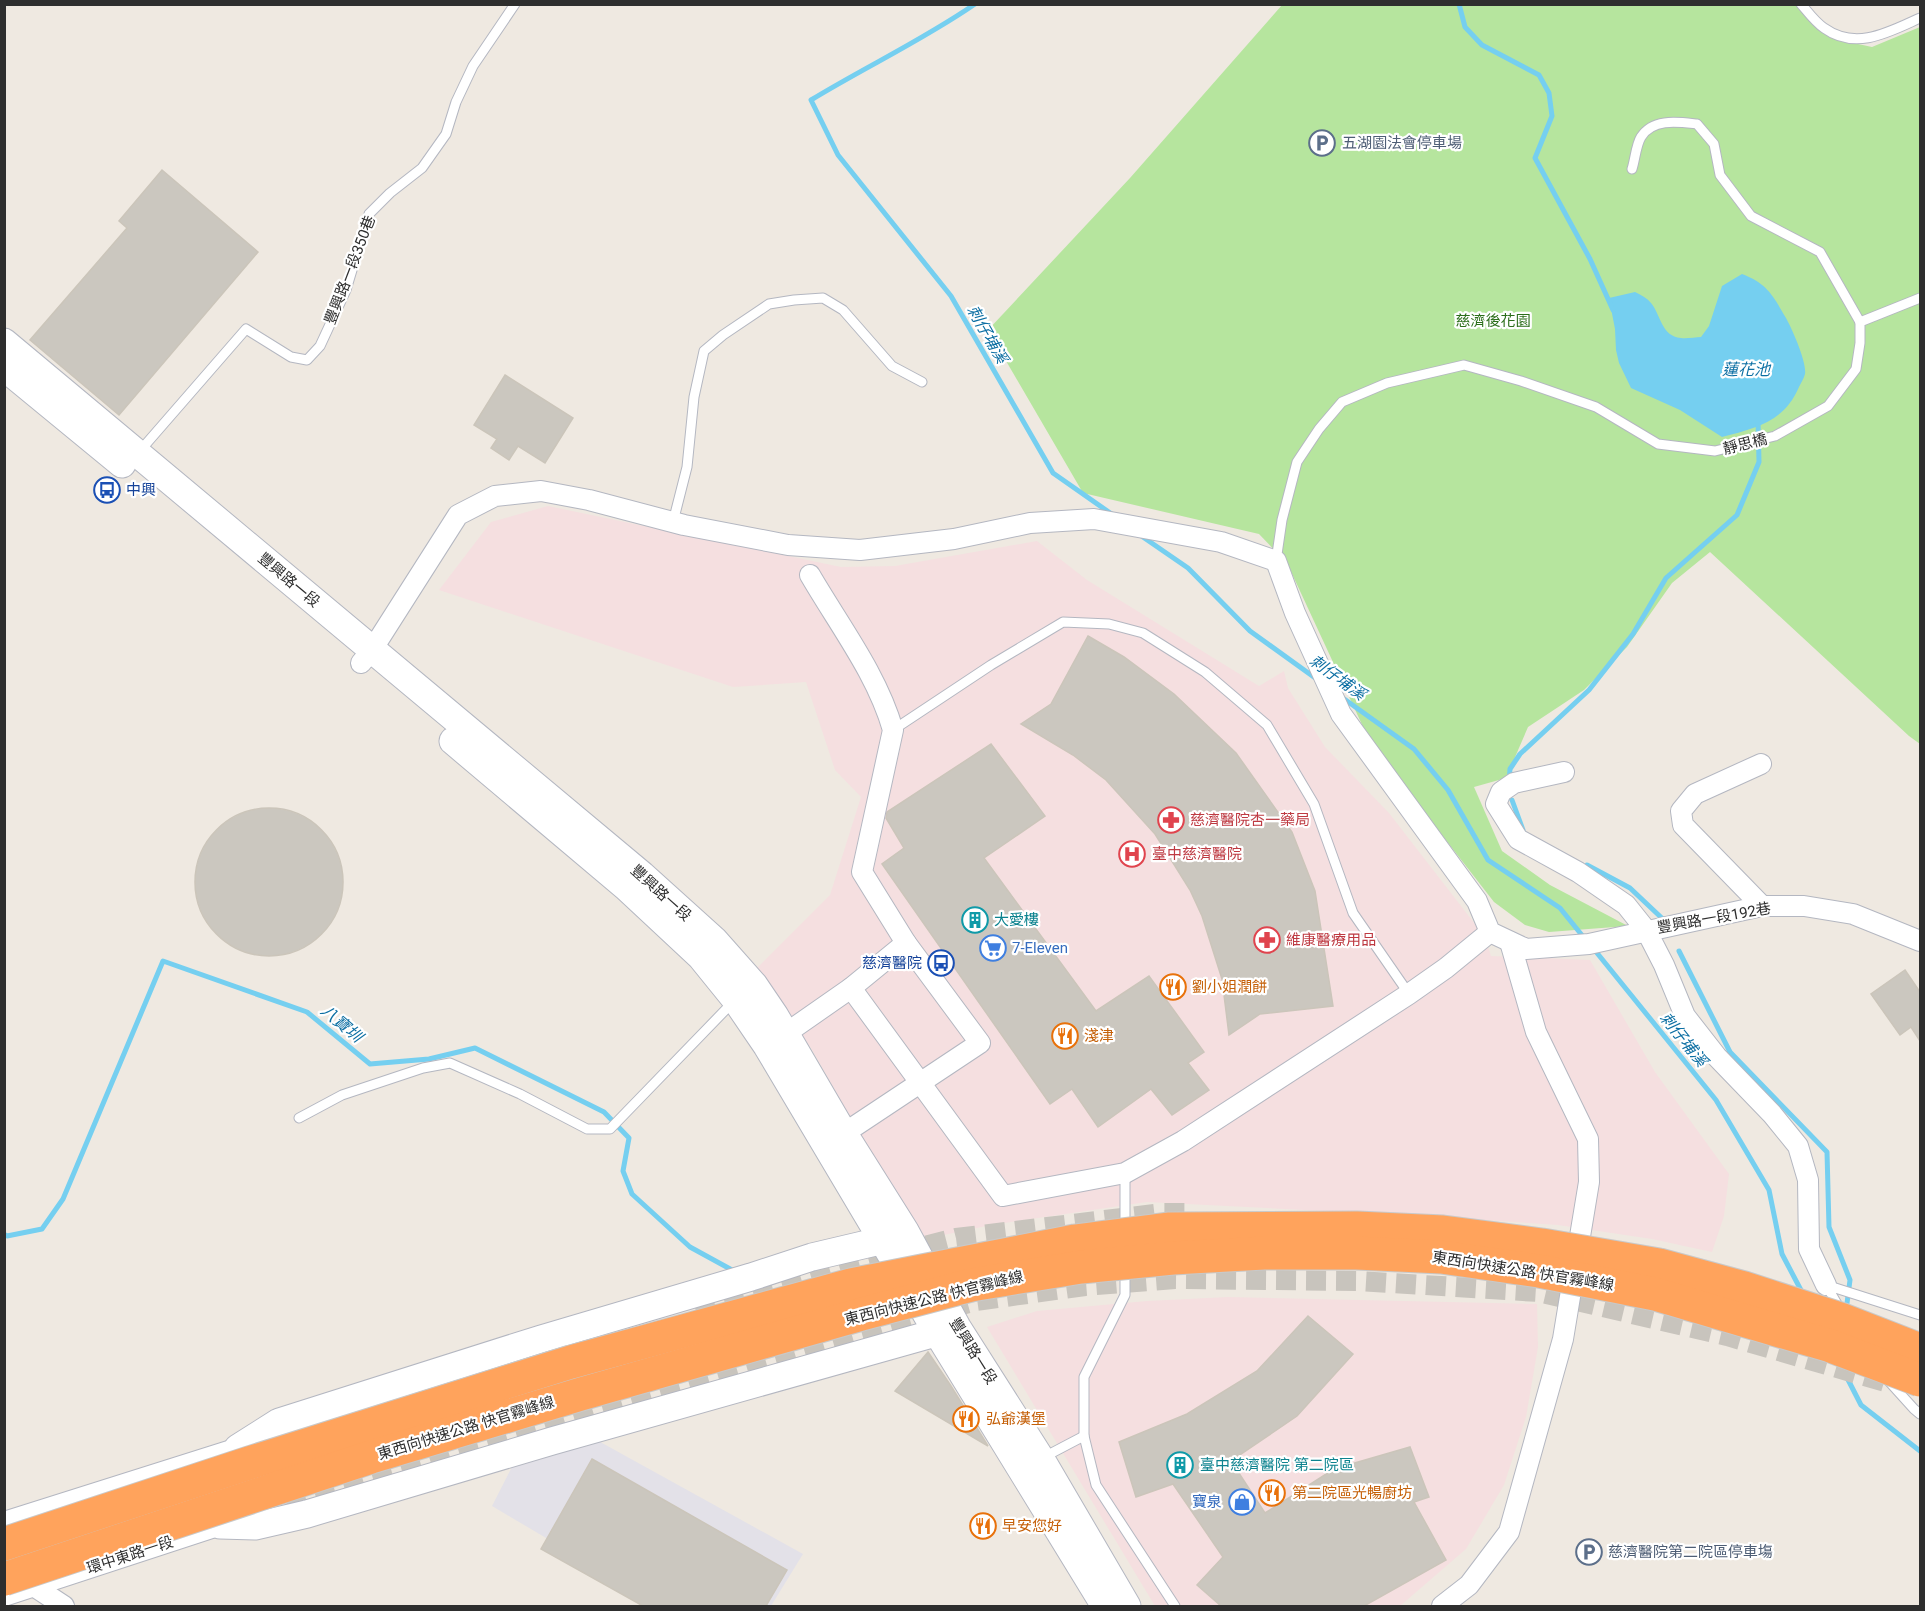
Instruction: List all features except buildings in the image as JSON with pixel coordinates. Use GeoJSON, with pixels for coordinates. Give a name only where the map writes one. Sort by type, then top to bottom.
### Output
{"type":"FeatureCollection","features":[{"type":"Feature","properties":{"kind":"highway","name":"東西向快速公路 快官霧峰線"},"geometry":{"type":"LineString","coordinates":[[4,1544],[249,1463],[571,1362],[840,1288],[964,1261],[1076,1241],[1168,1229],[1357,1228],[1443,1232],[1542,1245],[1659,1265],[1744,1288],[1843,1320],[1920,1350]]}},
{"type":"Feature","properties":{"kind":"highway","name":"東西向快速公路 快官霧峰線"},"geometry":{"type":"LineString","coordinates":[[19,1583],[371,1457],[862,1314],[971,1286],[1026,1275],[1161,1259],[1264,1253],[1357,1253],[1441,1257],[1539,1270],[1655,1294],[1831,1346],[1919,1388]]}},
{"type":"Feature","properties":{"kind":"street","name":"豐興路一段"},"geometry":{"type":"LineString","coordinates":[[4,342],[133,461],[366,656],[701,957],[745,992],[894,1236],[947,1329],[1031,1464],[1127,1606]]}},
{"type":"Feature","properties":{"kind":"street","name":"豐興路一段"},"geometry":{"type":"LineString","coordinates":[[4,367],[133,461]]}},
{"type":"Feature","properties":{"kind":"street"},"geometry":{"type":"LineString","coordinates":[[366,656],[458,515],[495,496],[541,491],[589,500],[673,522],[789,545],[860,550],[954,539],[1030,523],[1094,519],[1221,542],[1275,561],[1295,613],[1341,714],[1477,901],[1490,932],[1446,968],[1409,994],[1193,1135],[1125,1173],[1003,1196],[851,988]]}},
{"type":"Feature","properties":{"kind":"street"},"geometry":{"type":"LineString","coordinates":[[810,575],[877,686],[893,730],[862,872],[906,943],[980,1043],[835,1139]]}},
{"type":"Feature","properties":{"kind":"street"},"geometry":{"type":"LineString","coordinates":[[1761,764],[1695,794],[1681,811],[1683,825],[1762,906]]}},
{"type":"Feature","properties":{"kind":"street"},"geometry":{"type":"LineString","coordinates":[[1564,772],[1514,783],[1502,792],[1496,804],[1518,839],[1578,872],[1626,905],[1646,930],[1664,965],[1685,1016],[1717,1058],[1772,1114],[1798,1146],[1808,1180],[1809,1249],[1826,1285]]}},
{"type":"Feature","properties":{"kind":"street","name":"豐興路一段192巷"},"geometry":{"type":"LineString","coordinates":[[1490,932],[1526,949],[1589,944],[1762,906],[1804,906],[1853,914],[1920,940]]}},
{"type":"Feature","properties":{"kind":"street"},"geometry":{"type":"LineString","coordinates":[[1442,1606],[1469,1585],[1509,1532],[1563,1339],[1589,1182],[1588,1139],[1536,1032],[1510,942]]}},
{"type":"Feature","properties":{"kind":"street"},"geometry":{"type":"LineString","coordinates":[[776,1040],[851,988],[906,943]]}},
{"type":"Feature","properties":{"kind":"street"},"geometry":{"type":"LineString","coordinates":[[4,1522],[238,1448],[279,1422],[541,1339],[812,1257],[894,1236]]}},
{"type":"Feature","properties":{"kind":"street"},"geometry":{"type":"LineString","coordinates":[[1864,1312],[1920,1338]]}},
{"type":"Feature","properties":{"kind":"street"},"geometry":{"type":"LineString","coordinates":[[220,1525],[255,1526],[307,1514],[552,1441],[947,1329]]}},
{"type":"Feature","properties":{"kind":"street","name":"豐興路一段"},"geometry":{"type":"LineString","coordinates":[[1031,1464],[1105,1606]]}},
{"type":"Feature","properties":{"kind":"street","name":"環中東路一段"},"geometry":{"type":"LineString","coordinates":[[4,1596],[19,1583],[255,1514]]}},
{"type":"Feature","properties":{"kind":"street"},"geometry":{"type":"LineString","coordinates":[[4,1566],[19,1583],[64,1606]]}},
{"type":"Feature","properties":{"kind":"lane","name":"豐興路一段350巷"},"geometry":{"type":"LineString","coordinates":[[133,461],[246,329],[291,357],[307,360],[320,346],[346,290],[369,214],[390,193],[422,168],[446,134],[456,102],[473,66],[515,4]]}},
{"type":"Feature","properties":{"kind":"lane"},"geometry":{"type":"LineString","coordinates":[[1801,4],[1824,28],[1861,40],[1886,33],[1920,18]]}},
{"type":"Feature","properties":{"kind":"lane"},"geometry":{"type":"LineString","coordinates":[[1632,169],[1641,137],[1656,124],[1674,122],[1697,124],[1714,144],[1720,175],[1751,216],[1820,252],[1860,322],[1920,298]]}},
{"type":"Feature","properties":{"kind":"lane"},"geometry":{"type":"LineString","coordinates":[[673,522],[687,467],[694,397],[704,351],[723,334],[769,304],[823,298],[843,310],[892,366],[922,382]]}},
{"type":"Feature","properties":{"kind":"lane","name":"靜思橋"},"geometry":{"type":"LineString","coordinates":[[1275,561],[1282,520],[1297,462],[1319,429],[1342,402],[1387,383],[1464,365],[1521,381],[1596,407],[1658,444],[1715,451],[1774,436],[1828,406],[1856,369],[1860,322]]}},
{"type":"Feature","properties":{"kind":"lane"},"geometry":{"type":"LineString","coordinates":[[893,730],[1063,622],[1109,624],[1143,633],[1205,672],[1268,725],[1314,804],[1353,914],[1409,994]]}},
{"type":"Feature","properties":{"kind":"lane"},"geometry":{"type":"LineString","coordinates":[[1361,944],[1370,938]]}},
{"type":"Feature","properties":{"kind":"lane"},"geometry":{"type":"LineString","coordinates":[[299,1118],[342,1095],[423,1068],[450,1063],[520,1094],[587,1129],[609,1129],[745,992]]}},
{"type":"Feature","properties":{"kind":"lane"},"geometry":{"type":"LineString","coordinates":[[1125,1173],[1125,1240]]}},
{"type":"Feature","properties":{"kind":"lane"},"geometry":{"type":"LineString","coordinates":[[1125,1251],[1125,1295],[1084,1377],[1084,1436],[1096,1485],[1174,1606]]}},
{"type":"Feature","properties":{"kind":"lane"},"geometry":{"type":"LineString","coordinates":[[1826,1285],[1920,1316]]}},
{"type":"Feature","properties":{"kind":"lane"},"geometry":{"type":"LineString","coordinates":[[1826,1285],[1858,1339]]}},
{"type":"Feature","properties":{"kind":"lane"},"geometry":{"type":"LineString","coordinates":[[1865,1348],[1891,1385],[1920,1414]]}},
{"type":"Feature","properties":{"kind":"lane"},"geometry":{"type":"LineString","coordinates":[[1031,1464],[1084,1436]]}},
{"type":"Feature","properties":{"kind":"shaded area","name":"臺中慈濟醫院"},"geometry":{"type":"Polygon","coordinates":[[[548,506],[841,567],[895,566],[1037,541],[1087,580],[1259,686],[1284,671],[1288,688],[1325,747],[1389,813],[1485,937],[1491,956],[1590,960],[1655,1072],[1729,1174],[1724,1216],[1712,1252],[1652,1239],[1558,1225],[1147,1202],[991,1225],[925,1239],[811,1048],[754,971],[830,895],[861,797],[835,770],[806,682],[733,687],[439,590],[491,522],[548,506]]]}},
{"type":"Feature","properties":{"kind":"shaded area"},"geometry":{"type":"Polygon","coordinates":[[[1228,1297],[1537,1304],[1538,1347],[1526,1417],[1504,1485],[1466,1549],[1400,1606],[1155,1606],[987,1327],[1037,1311],[1147,1301],[1228,1297]]]}},
{"type":"Feature","properties":{"kind":"shaded area"},"geometry":{"type":"Polygon","coordinates":[[[593,1438],[803,1554],[771,1606],[661,1606],[492,1506],[514,1463],[593,1438]]]}},
{"type":"Feature","properties":{"kind":"green space","name":"慈濟後花園"},"geometry":{"type":"Polygon","coordinates":[[[1282,5],[1798,5],[1844,41],[1872,47],[1920,27],[1920,744],[1710,552],[1672,583],[1627,647],[1584,690],[1528,727],[1506,778],[1474,787],[1502,851],[1550,885],[1628,926],[1549,932],[1525,925],[1494,902],[1371,744],[1287,563],[1259,534],[1083,493],[988,330],[1130,178],[1282,5]]]}},
{"type":"Feature","properties":{"kind":"water","name":"蓮花池"},"geometry":{"type":"Polygon","coordinates":[[[1742,274],[1758,282],[1777,303],[1799,346],[1805,374],[1793,399],[1777,416],[1768,422],[1722,437],[1680,410],[1631,388],[1619,363],[1609,298],[1635,292],[1651,303],[1669,333],[1681,338],[1701,337],[1709,326],[1722,286],[1742,274]]]}},
{"type":"Feature","properties":{"kind":"waterway","name":"刺仔埔溪"},"geometry":{"type":"LineString","coordinates":[[975,4],[935,30],[811,100],[838,155],[951,296],[1053,473],[1113,515]]}},
{"type":"Feature","properties":{"kind":"waterway"},"geometry":{"type":"LineString","coordinates":[[1459,4],[1465,27],[1482,45],[1539,75],[1549,93],[1552,116],[1535,158],[1590,259],[1613,310]]}},
{"type":"Feature","properties":{"kind":"waterway"},"geometry":{"type":"LineString","coordinates":[[1509,782],[1510,769],[1520,754],[1589,690],[1633,634],[1666,578],[1737,515],[1759,462],[1758,420]]}},
{"type":"Feature","properties":{"kind":"waterway","name":"刺仔埔溪"},"geometry":{"type":"LineString","coordinates":[[1140,535],[1188,568],[1250,631],[1318,680]]}},
{"type":"Feature","properties":{"kind":"waterway","name":"刺仔埔溪"},"geometry":{"type":"LineString","coordinates":[[1340,696],[1414,749],[1448,790],[1488,860],[1560,908],[1585,939]]}},
{"type":"Feature","properties":{"kind":"waterway"},"geometry":{"type":"LineString","coordinates":[[1512,800],[1523,830]]}},
{"type":"Feature","properties":{"kind":"waterway"},"geometry":{"type":"LineString","coordinates":[[1587,865],[1630,888],[1666,922]]}},
{"type":"Feature","properties":{"kind":"waterway","name":"刺仔埔溪"},"geometry":{"type":"LineString","coordinates":[[1593,948],[1716,1100],[1769,1190],[1782,1254],[1803,1294]]}},
{"type":"Feature","properties":{"kind":"waterway"},"geometry":{"type":"LineString","coordinates":[[1679,951],[1730,1052],[1827,1152],[1829,1227],[1850,1280],[1846,1311]]}},
{"type":"Feature","properties":{"kind":"waterway","name":"八寶圳"},"geometry":{"type":"LineString","coordinates":[[4,1234],[7,1236],[42,1229],[63,1199],[163,961],[307,1012],[370,1064],[429,1059],[475,1048],[604,1112],[629,1138],[623,1171],[632,1194],[690,1247],[732,1270]]}},
{"type":"Feature","properties":{"kind":"waterway","name":"刺仔埔溪"},"geometry":{"type":"LineString","coordinates":[[1840,1364],[1861,1405],[1920,1451]]}},
{"type":"Feature","properties":{"kind":"tunnel"},"geometry":{"type":"LineString","coordinates":[[696,1311],[847,1266],[956,1238],[1163,1213],[1188,1213]]}},
{"type":"Feature","properties":{"kind":"tunnel"},"geometry":{"type":"LineString","coordinates":[[258,1513],[596,1411],[976,1301],[1085,1286],[1175,1279],[1359,1281],[1538,1292],[1727,1336],[1885,1382]]}},
{"type":"Feature","properties":{"kind":"tunnel"},"geometry":{"type":"LineString","coordinates":[[270,1439],[334,1419]]}},
{"type":"Feature","properties":{"kind":"place","name":"五湖園法會停車場"},"geometry":{"type":"Point","coordinates":[1322,143]}},
{"type":"Feature","properties":{"kind":"place","name":"中興"},"geometry":{"type":"Point","coordinates":[107,490]}},
{"type":"Feature","properties":{"kind":"place","name":"慈濟醫院杏一藥局"},"geometry":{"type":"Point","coordinates":[1171,820]}},
{"type":"Feature","properties":{"kind":"place","name":"臺中慈濟醫院"},"geometry":{"type":"Point","coordinates":[1132,854]}},
{"type":"Feature","properties":{"kind":"place","name":"大愛樓"},"geometry":{"type":"Point","coordinates":[975,920]}},
{"type":"Feature","properties":{"kind":"place","name":"維康醫療用品"},"geometry":{"type":"Point","coordinates":[1267,940]}},
{"type":"Feature","properties":{"kind":"place","name":"7-Eleven"},"geometry":{"type":"Point","coordinates":[993,948]}},
{"type":"Feature","properties":{"kind":"place","name":"慈濟醫院"},"geometry":{"type":"Point","coordinates":[941,963]}},
{"type":"Feature","properties":{"kind":"place","name":"劉小姐潤餅"},"geometry":{"type":"Point","coordinates":[1173,987]}},
{"type":"Feature","properties":{"kind":"place","name":"淺津"},"geometry":{"type":"Point","coordinates":[1065,1036]}},
{"type":"Feature","properties":{"kind":"place","name":"弘爺漢堡"},"geometry":{"type":"Point","coordinates":[966,1419]}},
{"type":"Feature","properties":{"kind":"place","name":"臺中慈濟醫院 第二院區"},"geometry":{"type":"Point","coordinates":[1180,1465]}},
{"type":"Feature","properties":{"kind":"place","name":"第二院區光暢廚坊"},"geometry":{"type":"Point","coordinates":[1272,1493]}},
{"type":"Feature","properties":{"kind":"place","name":"寶泉"},"geometry":{"type":"Point","coordinates":[1242,1502]}},
{"type":"Feature","properties":{"kind":"place","name":"早安您好"},"geometry":{"type":"Point","coordinates":[983,1526]}},
{"type":"Feature","properties":{"kind":"place","name":"慈濟醫院第二院區停車塲"},"geometry":{"type":"Point","coordinates":[1589,1552]}}]}
